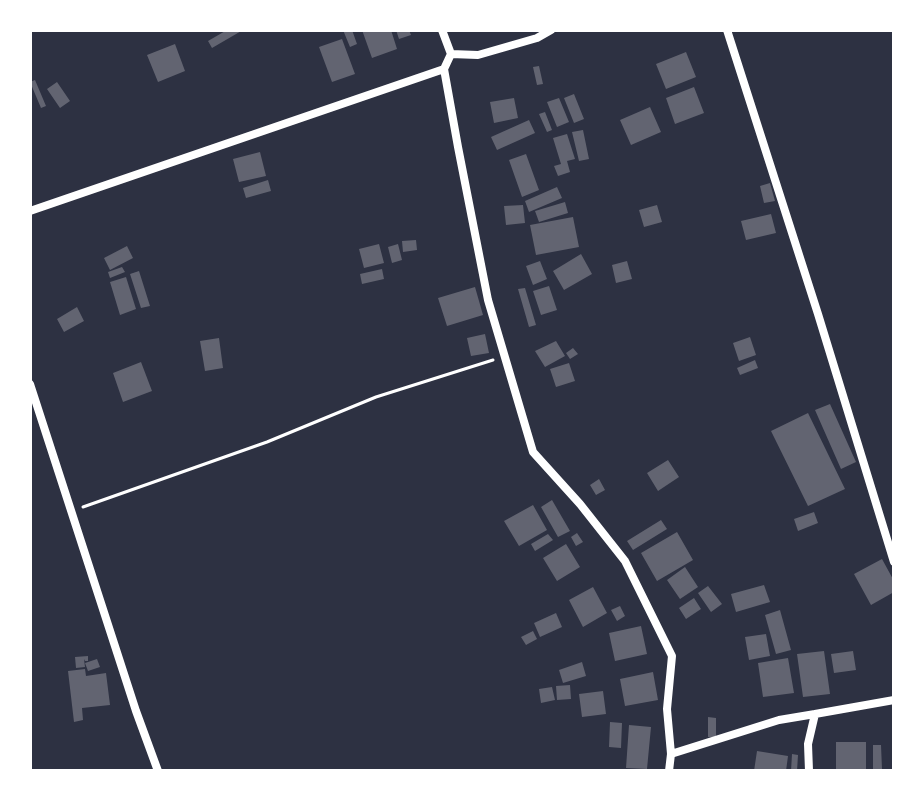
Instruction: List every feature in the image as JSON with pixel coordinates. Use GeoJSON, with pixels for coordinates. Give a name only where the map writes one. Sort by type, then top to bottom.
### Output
{"type":"FeatureCollection","features":[{"type":"Feature","properties":{"kind":"street"},"geometry":{"type":"LineString","coordinates":[[442,30],[451,54],[444,69],[488,300],[533,452],[625,561],[672,656],[667,709],[671,754],[669,771]]}},
{"type":"Feature","properties":{"kind":"street"},"geometry":{"type":"LineString","coordinates":[[451,54],[478,55],[537,38],[551,30]]}},
{"type":"Feature","properties":{"kind":"street"},"geometry":{"type":"LineString","coordinates":[[727,30],[894,562]]}},
{"type":"Feature","properties":{"kind":"street"},"geometry":{"type":"LineString","coordinates":[[30,211],[444,69]]}},
{"type":"Feature","properties":{"kind":"street"},"geometry":{"type":"LineString","coordinates":[[30,384],[158,771]]}},
{"type":"Feature","properties":{"kind":"street"},"geometry":{"type":"LineString","coordinates":[[671,754],[779,720],[894,700]]}},
{"type":"Feature","properties":{"kind":"street"},"geometry":{"type":"LineString","coordinates":[[809,771],[808,744],[815,714]]}},
{"type":"Feature","properties":{"kind":"path"},"geometry":{"type":"LineString","coordinates":[[71,511],[267,442],[376,397],[505,357]]}},
{"type":"Feature","properties":{"kind":"building"},"geometry":{"type":"Polygon","coordinates":[[[227,30],[243,30],[212,48],[208,41],[227,30]]]}},
{"type":"Feature","properties":{"kind":"building"},"geometry":{"type":"Polygon","coordinates":[[[343,30],[352,30],[357,44],[350,47],[343,30]]]}},
{"type":"Feature","properties":{"kind":"building"},"geometry":{"type":"Polygon","coordinates":[[[362,30],[391,30],[397,49],[372,58],[362,30]]]}},
{"type":"Feature","properties":{"kind":"building"},"geometry":{"type":"Polygon","coordinates":[[[396,30],[409,30],[411,35],[399,39],[396,30]]]}},
{"type":"Feature","properties":{"kind":"building"},"geometry":{"type":"Polygon","coordinates":[[[342,39],[355,74],[332,82],[319,47],[342,39]]]}},
{"type":"Feature","properties":{"kind":"building"},"geometry":{"type":"Polygon","coordinates":[[[175,44],[185,71],[158,82],[147,55],[175,44]]]}},
{"type":"Feature","properties":{"kind":"building"},"geometry":{"type":"Polygon","coordinates":[[[686,52],[696,77],[666,89],[656,64],[686,52]]]}},
{"type":"Feature","properties":{"kind":"building"},"geometry":{"type":"Polygon","coordinates":[[[539,66],[543,84],[537,85],[533,67],[539,66]]]}},
{"type":"Feature","properties":{"kind":"building"},"geometry":{"type":"Polygon","coordinates":[[[35,80],[46,106],[41,108],[30,82],[35,80]]]}},
{"type":"Feature","properties":{"kind":"building"},"geometry":{"type":"Polygon","coordinates":[[[57,82],[70,101],[60,108],[47,89],[57,82]]]}},
{"type":"Feature","properties":{"kind":"building"},"geometry":{"type":"Polygon","coordinates":[[[694,87],[704,113],[675,124],[666,98],[694,87]]]}},
{"type":"Feature","properties":{"kind":"building"},"geometry":{"type":"Polygon","coordinates":[[[574,94],[584,119],[574,123],[564,98],[574,94]]]}},
{"type":"Feature","properties":{"kind":"building"},"geometry":{"type":"Polygon","coordinates":[[[514,98],[518,118],[494,123],[490,102],[514,98]]]}},
{"type":"Feature","properties":{"kind":"building"},"geometry":{"type":"Polygon","coordinates":[[[559,98],[569,122],[557,127],[547,102],[559,98]]]}},
{"type":"Feature","properties":{"kind":"building"},"geometry":{"type":"Polygon","coordinates":[[[650,107],[661,132],[631,145],[620,120],[650,107]]]}},
{"type":"Feature","properties":{"kind":"building"},"geometry":{"type":"Polygon","coordinates":[[[545,112],[552,130],[547,132],[539,114],[545,112]]]}},
{"type":"Feature","properties":{"kind":"building"},"geometry":{"type":"Polygon","coordinates":[[[529,120],[535,133],[497,150],[491,137],[529,120]]]}},
{"type":"Feature","properties":{"kind":"building"},"geometry":{"type":"Polygon","coordinates":[[[583,130],[589,159],[579,161],[572,132],[583,130]]]}},
{"type":"Feature","properties":{"kind":"building"},"geometry":{"type":"Polygon","coordinates":[[[567,134],[575,159],[567,161],[570,172],[558,176],[554,166],[561,164],[553,138],[567,134]]]}},
{"type":"Feature","properties":{"kind":"building"},"geometry":{"type":"Polygon","coordinates":[[[260,152],[266,176],[239,182],[233,159],[260,152]]]}},
{"type":"Feature","properties":{"kind":"building"},"geometry":{"type":"Polygon","coordinates":[[[526,154],[539,190],[522,197],[509,160],[526,154]]]}},
{"type":"Feature","properties":{"kind":"building"},"geometry":{"type":"Polygon","coordinates":[[[268,180],[271,191],[246,198],[243,188],[268,180]]]}},
{"type":"Feature","properties":{"kind":"building"},"geometry":{"type":"Polygon","coordinates":[[[770,183],[775,201],[764,203],[760,186],[770,183]]]}},
{"type":"Feature","properties":{"kind":"building"},"geometry":{"type":"Polygon","coordinates":[[[557,187],[562,198],[529,212],[525,201],[557,187]]]}},
{"type":"Feature","properties":{"kind":"building"},"geometry":{"type":"Polygon","coordinates":[[[565,202],[568,213],[539,222],[535,211],[565,202]]]}},
{"type":"Feature","properties":{"kind":"building"},"geometry":{"type":"Polygon","coordinates":[[[523,205],[525,223],[506,225],[504,206],[523,205]]]}},
{"type":"Feature","properties":{"kind":"building"},"geometry":{"type":"Polygon","coordinates":[[[657,205],[662,222],[644,227],[639,210],[657,205]]]}},
{"type":"Feature","properties":{"kind":"building"},"geometry":{"type":"Polygon","coordinates":[[[771,214],[776,233],[746,240],[741,221],[771,214]]]}},
{"type":"Feature","properties":{"kind":"building"},"geometry":{"type":"Polygon","coordinates":[[[573,217],[579,247],[536,255],[530,225],[573,217]]]}},
{"type":"Feature","properties":{"kind":"building"},"geometry":{"type":"Polygon","coordinates":[[[416,240],[417,250],[403,252],[402,241],[416,240]]]}},
{"type":"Feature","properties":{"kind":"building"},"geometry":{"type":"Polygon","coordinates":[[[379,244],[384,263],[364,268],[359,249],[379,244]]]}},
{"type":"Feature","properties":{"kind":"building"},"geometry":{"type":"Polygon","coordinates":[[[398,244],[402,260],[392,263],[388,247],[398,244]]]}},
{"type":"Feature","properties":{"kind":"building"},"geometry":{"type":"Polygon","coordinates":[[[127,246],[133,258],[110,270],[104,258],[127,246]]]}},
{"type":"Feature","properties":{"kind":"building"},"geometry":{"type":"Polygon","coordinates":[[[581,254],[592,274],[564,290],[553,271],[581,254]]]}},
{"type":"Feature","properties":{"kind":"building"},"geometry":{"type":"Polygon","coordinates":[[[540,261],[547,279],[533,285],[526,266],[540,261]]]}},
{"type":"Feature","properties":{"kind":"building"},"geometry":{"type":"Polygon","coordinates":[[[627,261],[632,279],[616,283],[612,265],[627,261]]]}},
{"type":"Feature","properties":{"kind":"building"},"geometry":{"type":"Polygon","coordinates":[[[122,267],[125,272],[110,278],[108,272],[122,267]]]}},
{"type":"Feature","properties":{"kind":"building"},"geometry":{"type":"Polygon","coordinates":[[[382,269],[384,279],[362,284],[360,274],[382,269]]]}},
{"type":"Feature","properties":{"kind":"building"},"geometry":{"type":"Polygon","coordinates":[[[139,271],[150,306],[141,308],[130,274],[139,271]]]}},
{"type":"Feature","properties":{"kind":"building"},"geometry":{"type":"Polygon","coordinates":[[[126,277],[136,309],[120,315],[110,282],[126,277]]]}},
{"type":"Feature","properties":{"kind":"building"},"geometry":{"type":"Polygon","coordinates":[[[549,286],[557,310],[541,315],[533,291],[549,286]]]}},
{"type":"Feature","properties":{"kind":"building"},"geometry":{"type":"Polygon","coordinates":[[[475,287],[483,315],[447,326],[438,298],[475,287]]]}},
{"type":"Feature","properties":{"kind":"building"},"geometry":{"type":"Polygon","coordinates":[[[525,288],[536,325],[529,327],[518,289],[525,288]]]}},
{"type":"Feature","properties":{"kind":"building"},"geometry":{"type":"Polygon","coordinates":[[[77,307],[84,321],[64,332],[57,319],[77,307]]]}},
{"type":"Feature","properties":{"kind":"building"},"geometry":{"type":"Polygon","coordinates":[[[485,334],[489,353],[471,356],[467,338],[485,334]]]}},
{"type":"Feature","properties":{"kind":"building"},"geometry":{"type":"Polygon","coordinates":[[[750,337],[756,355],[739,361],[733,343],[750,337]]]}},
{"type":"Feature","properties":{"kind":"building"},"geometry":{"type":"Polygon","coordinates":[[[219,338],[223,368],[205,371],[200,341],[219,338]]]}},
{"type":"Feature","properties":{"kind":"building"},"geometry":{"type":"Polygon","coordinates":[[[556,341],[565,356],[545,367],[535,351],[556,341]]]}},
{"type":"Feature","properties":{"kind":"building"},"geometry":{"type":"Polygon","coordinates":[[[573,348],[578,354],[570,359],[566,353],[573,348]]]}},
{"type":"Feature","properties":{"kind":"building"},"geometry":{"type":"Polygon","coordinates":[[[755,360],[758,368],[740,375],[737,368],[755,360]]]}},
{"type":"Feature","properties":{"kind":"building"},"geometry":{"type":"Polygon","coordinates":[[[141,362],[152,391],[123,402],[113,373],[141,362]]]}},
{"type":"Feature","properties":{"kind":"building"},"geometry":{"type":"Polygon","coordinates":[[[569,363],[575,381],[556,387],[550,369],[569,363]]]}},
{"type":"Feature","properties":{"kind":"building"},"geometry":{"type":"Polygon","coordinates":[[[830,404],[856,462],[841,469],[815,410],[830,404]]]}},
{"type":"Feature","properties":{"kind":"building"},"geometry":{"type":"Polygon","coordinates":[[[808,413],[845,489],[808,506],[771,431],[808,413]]]}},
{"type":"Feature","properties":{"kind":"building"},"geometry":{"type":"Polygon","coordinates":[[[668,460],[679,477],[658,491],[647,473],[668,460]]]}},
{"type":"Feature","properties":{"kind":"building"},"geometry":{"type":"Polygon","coordinates":[[[599,479],[605,490],[596,495],[590,485],[599,479]]]}},
{"type":"Feature","properties":{"kind":"building"},"geometry":{"type":"Polygon","coordinates":[[[552,500],[570,531],[558,537],[541,507],[552,500]]]}},
{"type":"Feature","properties":{"kind":"building"},"geometry":{"type":"Polygon","coordinates":[[[533,505],[547,530],[519,546],[504,521],[533,505]]]}},
{"type":"Feature","properties":{"kind":"building"},"geometry":{"type":"Polygon","coordinates":[[[814,512],[818,523],[798,531],[794,519],[814,512]]]}},
{"type":"Feature","properties":{"kind":"building"},"geometry":{"type":"Polygon","coordinates":[[[661,520],[667,529],[633,550],[627,541],[661,520]]]}},
{"type":"Feature","properties":{"kind":"building"},"geometry":{"type":"Polygon","coordinates":[[[677,532],[693,560],[657,581],[641,553],[677,532]]]}},
{"type":"Feature","properties":{"kind":"building"},"geometry":{"type":"Polygon","coordinates":[[[577,533],[583,542],[576,546],[571,537],[577,533]]]}},
{"type":"Feature","properties":{"kind":"building"},"geometry":{"type":"Polygon","coordinates":[[[548,534],[553,540],[535,551],[531,544],[548,534]]]}},
{"type":"Feature","properties":{"kind":"building"},"geometry":{"type":"Polygon","coordinates":[[[566,544],[580,567],[557,581],[543,558],[566,544]]]}},
{"type":"Feature","properties":{"kind":"building"},"geometry":{"type":"Polygon","coordinates":[[[882,559],[894,581],[894,592],[871,605],[854,574],[882,559]]]}},
{"type":"Feature","properties":{"kind":"building"},"geometry":{"type":"Polygon","coordinates":[[[685,567],[698,587],[680,599],[667,580],[685,567]]]}},
{"type":"Feature","properties":{"kind":"building"},"geometry":{"type":"Polygon","coordinates":[[[764,585],[770,602],[736,612],[731,594],[764,585]]]}},
{"type":"Feature","properties":{"kind":"building"},"geometry":{"type":"Polygon","coordinates":[[[708,586],[722,604],[711,612],[698,593],[708,586]]]}},
{"type":"Feature","properties":{"kind":"building"},"geometry":{"type":"Polygon","coordinates":[[[593,587],[607,613],[583,627],[569,600],[593,587]]]}},
{"type":"Feature","properties":{"kind":"building"},"geometry":{"type":"Polygon","coordinates":[[[694,598],[701,609],[686,619],[679,608],[694,598]]]}},
{"type":"Feature","properties":{"kind":"building"},"geometry":{"type":"Polygon","coordinates":[[[620,606],[625,616],[617,621],[611,610],[620,606]]]}},
{"type":"Feature","properties":{"kind":"building"},"geometry":{"type":"Polygon","coordinates":[[[780,610],[791,650],[776,654],[765,615],[780,610]]]}},
{"type":"Feature","properties":{"kind":"building"},"geometry":{"type":"Polygon","coordinates":[[[556,613],[562,627],[540,637],[534,623],[556,613]]]}},
{"type":"Feature","properties":{"kind":"building"},"geometry":{"type":"Polygon","coordinates":[[[641,626],[647,654],[615,661],[609,633],[641,626]]]}},
{"type":"Feature","properties":{"kind":"building"},"geometry":{"type":"Polygon","coordinates":[[[533,631],[537,639],[526,645],[521,637],[533,631]]]}},
{"type":"Feature","properties":{"kind":"building"},"geometry":{"type":"Polygon","coordinates":[[[766,634],[770,656],[749,660],[745,637],[766,634]]]}},
{"type":"Feature","properties":{"kind":"building"},"geometry":{"type":"Polygon","coordinates":[[[824,651],[830,694],[803,697],[797,654],[824,651]]]}},
{"type":"Feature","properties":{"kind":"building"},"geometry":{"type":"Polygon","coordinates":[[[853,651],[856,670],[834,673],[831,654],[853,651]]]}},
{"type":"Feature","properties":{"kind":"building"},"geometry":{"type":"Polygon","coordinates":[[[88,656],[88,661],[84,659],[85,667],[76,668],[75,657],[88,656]]]}},
{"type":"Feature","properties":{"kind":"building"},"geometry":{"type":"Polygon","coordinates":[[[788,658],[794,693],[763,697],[758,663],[788,658]]]}},
{"type":"Feature","properties":{"kind":"building"},"geometry":{"type":"Polygon","coordinates":[[[97,659],[100,667],[88,671],[85,663],[97,659]]]}},
{"type":"Feature","properties":{"kind":"building"},"geometry":{"type":"Polygon","coordinates":[[[582,662],[586,676],[563,683],[559,670],[582,662]]]}},
{"type":"Feature","properties":{"kind":"building"},"geometry":{"type":"Polygon","coordinates":[[[85,669],[86,676],[106,673],[110,705],[82,708],[83,720],[74,722],[68,671],[85,669]]]}},
{"type":"Feature","properties":{"kind":"building"},"geometry":{"type":"Polygon","coordinates":[[[653,672],[658,700],[625,706],[620,679],[653,672]]]}},
{"type":"Feature","properties":{"kind":"building"},"geometry":{"type":"Polygon","coordinates":[[[570,685],[571,699],[557,700],[556,686],[570,685]]]}},
{"type":"Feature","properties":{"kind":"building"},"geometry":{"type":"Polygon","coordinates":[[[552,687],[555,700],[541,703],[539,689],[552,687]]]}},
{"type":"Feature","properties":{"kind":"building"},"geometry":{"type":"Polygon","coordinates":[[[603,691],[606,714],[582,717],[579,694],[603,691]]]}},
{"type":"Feature","properties":{"kind":"building"},"geometry":{"type":"Polygon","coordinates":[[[708,717],[716,718],[716,737],[708,737],[708,717]]]}},
{"type":"Feature","properties":{"kind":"building"},"geometry":{"type":"Polygon","coordinates":[[[610,722],[622,723],[621,748],[609,747],[610,722]]]}},
{"type":"Feature","properties":{"kind":"building"},"geometry":{"type":"Polygon","coordinates":[[[629,725],[651,727],[647,769],[626,768],[629,725]]]}},
{"type":"Feature","properties":{"kind":"building"},"geometry":{"type":"Polygon","coordinates":[[[836,742],[866,742],[866,771],[836,771],[836,742]]]}},
{"type":"Feature","properties":{"kind":"building"},"geometry":{"type":"Polygon","coordinates":[[[873,745],[881,745],[882,769],[873,769],[873,745]]]}},
{"type":"Feature","properties":{"kind":"building"},"geometry":{"type":"Polygon","coordinates":[[[757,751],[788,756],[786,771],[754,771],[757,751]]]}},
{"type":"Feature","properties":{"kind":"building"},"geometry":{"type":"Polygon","coordinates":[[[792,754],[798,755],[797,771],[791,771],[792,754]]]}}]}
